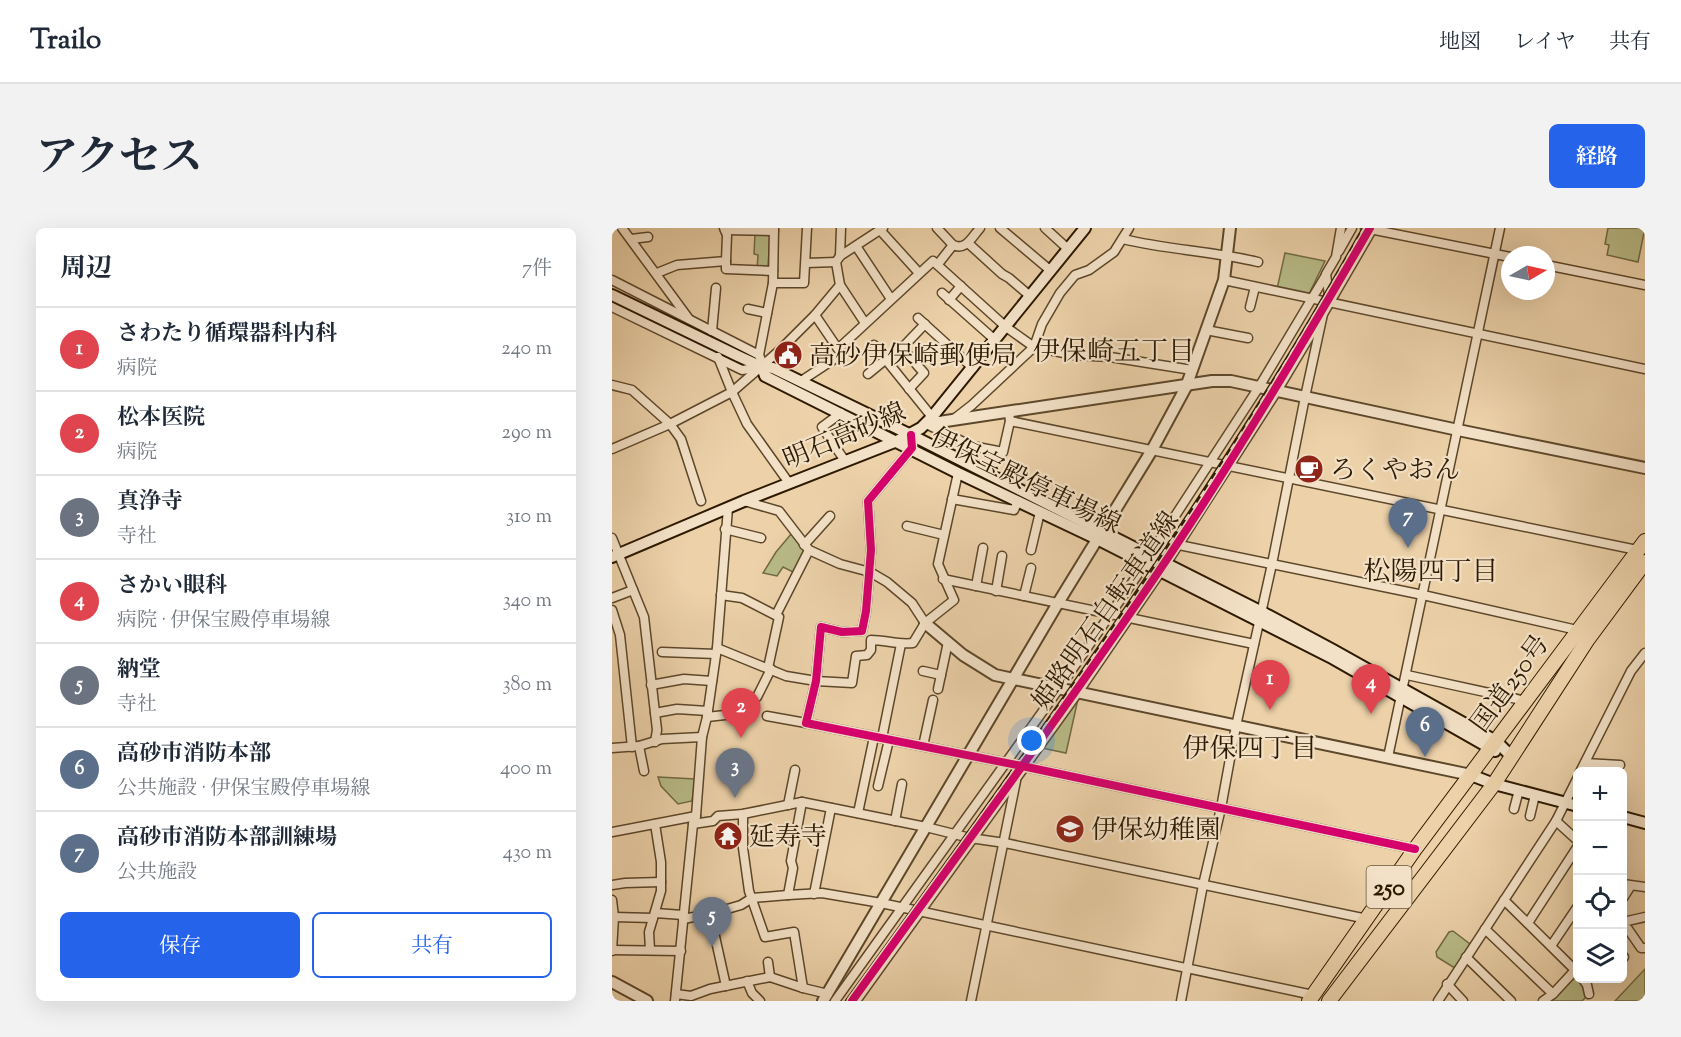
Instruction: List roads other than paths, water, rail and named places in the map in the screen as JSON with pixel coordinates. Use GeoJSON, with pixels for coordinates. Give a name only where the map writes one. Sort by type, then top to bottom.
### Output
{"type":"FeatureCollection","features":[{"type":"Feature","properties":{"kind":"highway","name":"国道250号"},"geometry":{"type":"LineString","coordinates":[[1311,998],[1415,849],[1577,630],[1642,551]]}},
{"type":"Feature","properties":{"kind":"highway","name":"国道250号"},"geometry":{"type":"LineString","coordinates":[[1329,1001],[1494,784],[1642,551]]}},
{"type":"Feature","properties":{"kind":"street"},"geometry":{"type":"LineString","coordinates":[[622,228],[692,321]]}},
{"type":"Feature","properties":{"kind":"street"},"geometry":{"type":"LineString","coordinates":[[773,283],[804,283],[807,228]]}},
{"type":"Feature","properties":{"kind":"street"},"geometry":{"type":"LineString","coordinates":[[841,228],[838,259],[840,285],[865,323]]}},
{"type":"Feature","properties":{"kind":"street"},"geometry":{"type":"LineString","coordinates":[[866,228],[866,238]]}},
{"type":"Feature","properties":{"kind":"street"},"geometry":{"type":"LineString","coordinates":[[937,228],[953,245],[959,248],[964,247],[980,228]]}},
{"type":"Feature","properties":{"kind":"street"},"geometry":{"type":"LineString","coordinates":[[1000,228],[1051,270]]}},
{"type":"Feature","properties":{"kind":"street"},"geometry":{"type":"LineString","coordinates":[[1045,228],[1068,249]]}},
{"type":"Feature","properties":{"kind":"street","name":"明石高砂線"},"geometry":{"type":"LineString","coordinates":[[616,555],[911,435],[929,420],[973,368],[1085,228]]}},
{"type":"Feature","properties":{"kind":"street"},"geometry":{"type":"LineString","coordinates":[[954,420],[1034,347],[1042,324],[1060,293],[1075,275],[1103,261],[1123,239],[1129,228]]}},
{"type":"Feature","properties":{"kind":"street"},"geometry":{"type":"LineString","coordinates":[[828,998],[881,903],[1058,603],[1152,450],[1186,387],[1224,280],[1230,228]]}},
{"type":"Feature","properties":{"kind":"street"},"geometry":{"type":"LineString","coordinates":[[1336,256],[1341,228]]}},
{"type":"Feature","properties":{"kind":"street"},"geometry":{"type":"LineString","coordinates":[[828,998],[901,908],[1058,690],[1147,560],[1259,387],[1352,228]]}},
{"type":"Feature","properties":{"kind":"street"},"geometry":{"type":"LineString","coordinates":[[856,1001],[974,839],[1164,568],[1277,391],[1330,302],[1370,228],[1501,255]]}},
{"type":"Feature","properties":{"kind":"street"},"geometry":{"type":"LineString","coordinates":[[1388,757],[1500,228]]}},
{"type":"Feature","properties":{"kind":"street"},"geometry":{"type":"LineString","coordinates":[[762,367],[759,355],[773,283],[774,229],[725,229],[727,235],[726,269],[773,271]]}},
{"type":"Feature","properties":{"kind":"street"},"geometry":{"type":"LineString","coordinates":[[806,263],[838,259],[881,229],[919,273]]}},
{"type":"Feature","properties":{"kind":"street"},"geometry":{"type":"LineString","coordinates":[[630,239],[648,237]]}},
{"type":"Feature","properties":{"kind":"street"},"geometry":{"type":"LineString","coordinates":[[1123,239],[1158,247],[1228,255],[1258,262]]}},
{"type":"Feature","properties":{"kind":"street"},"geometry":{"type":"LineString","coordinates":[[968,243],[1030,296]]}},
{"type":"Feature","properties":{"kind":"street"},"geometry":{"type":"LineString","coordinates":[[938,264],[953,245]]}},
{"type":"Feature","properties":{"kind":"street"},"geometry":{"type":"LineString","coordinates":[[856,246],[891,299]]}},
{"type":"Feature","properties":{"kind":"street"},"geometry":{"type":"LineString","coordinates":[[657,273],[678,265],[726,261]]}},
{"type":"Feature","properties":{"kind":"street"},"geometry":{"type":"LineString","coordinates":[[815,315],[838,348],[933,261],[1006,327],[1034,347],[1074,355],[1110,357],[1192,370]]}},
{"type":"Feature","properties":{"kind":"street"},"geometry":{"type":"LineString","coordinates":[[1555,267],[1645,285]]}},
{"type":"Feature","properties":{"kind":"street"},"geometry":{"type":"LineString","coordinates":[[1326,274],[1330,302]]}},
{"type":"Feature","properties":{"kind":"street"},"geometry":{"type":"LineString","coordinates":[[612,280],[759,355]]}},
{"type":"Feature","properties":{"kind":"street"},"geometry":{"type":"LineString","coordinates":[[1224,280],[1645,369]]}},
{"type":"Feature","properties":{"kind":"street"},"geometry":{"type":"LineString","coordinates":[[612,449],[670,424],[732,392],[762,367],[815,315],[840,285]]}},
{"type":"Feature","properties":{"kind":"street"},"geometry":{"type":"LineString","coordinates":[[949,300],[961,286]]}},
{"type":"Feature","properties":{"kind":"street"},"geometry":{"type":"LineString","coordinates":[[1250,307],[1255,287]]}},
{"type":"Feature","properties":{"kind":"street"},"geometry":{"type":"LineString","coordinates":[[712,331],[716,288]]}},
{"type":"Feature","properties":{"kind":"street"},"geometry":{"type":"LineString","coordinates":[[942,293],[994,340]]}},
{"type":"Feature","properties":{"kind":"street","name":"伊保宝殿停車場線"},"geometry":{"type":"LineString","coordinates":[[612,295],[762,367],[773,368],[801,381],[911,435],[1402,693],[1512,757]]}},
{"type":"Feature","properties":{"kind":"street"},"geometry":{"type":"LineString","coordinates":[[612,307],[742,370],[762,367]]}},
{"type":"Feature","properties":{"kind":"street"},"geometry":{"type":"LineString","coordinates":[[748,309],[767,313]]}},
{"type":"Feature","properties":{"kind":"street"},"geometry":{"type":"LineString","coordinates":[[1181,1001],[1203,885],[1323,314]]}},
{"type":"Feature","properties":{"kind":"street"},"geometry":{"type":"LineString","coordinates":[[909,389],[924,373],[902,348],[921,321],[973,368]]}},
{"type":"Feature","properties":{"kind":"street"},"geometry":{"type":"LineString","coordinates":[[1206,330],[1244,338],[1238,348]]}},
{"type":"Feature","properties":{"kind":"street"},"geometry":{"type":"LineString","coordinates":[[874,345],[909,389],[929,420],[972,446],[1003,452],[1010,417]]}},
{"type":"Feature","properties":{"kind":"street"},"geometry":{"type":"LineString","coordinates":[[718,357],[747,424],[789,483]]}},
{"type":"Feature","properties":{"kind":"street"},"geometry":{"type":"LineString","coordinates":[[801,381],[833,360]]}},
{"type":"Feature","properties":{"kind":"street"},"geometry":{"type":"LineString","coordinates":[[868,374],[885,360]]}},
{"type":"Feature","properties":{"kind":"street","name":"伊保宝殿停車場線"},"geometry":{"type":"LineString","coordinates":[[762,367],[765,376],[958,473],[1040,512],[1100,536]]}},
{"type":"Feature","properties":{"kind":"street"},"geometry":{"type":"LineString","coordinates":[[929,420],[1010,417],[1212,381],[1231,381],[1645,468]]}},
{"type":"Feature","properties":{"kind":"street"},"geometry":{"type":"LineString","coordinates":[[612,385],[632,390],[670,424],[681,439],[701,501]]}},
{"type":"Feature","properties":{"kind":"street"},"geometry":{"type":"LineString","coordinates":[[841,413],[822,427],[845,461]]}},
{"type":"Feature","properties":{"kind":"street"},"geometry":{"type":"LineString","coordinates":[[1010,417],[1210,463],[1642,551]]}},
{"type":"Feature","properties":{"kind":"street"},"geometry":{"type":"LineString","coordinates":[[806,723],[816,681],[821,627],[842,632],[862,631],[870,572],[868,501],[912,448],[911,435]]}},
{"type":"Feature","properties":{"kind":"street"},"geometry":{"type":"LineString","coordinates":[[662,652],[716,651],[786,676],[816,681],[852,683],[856,656],[867,655],[871,650],[871,640],[900,644],[912,643],[926,623],[954,600],[938,564],[958,473]]}},
{"type":"Feature","properties":{"kind":"street"},"geometry":{"type":"LineString","coordinates":[[952,499],[1014,510],[1018,501]]}},
{"type":"Feature","properties":{"kind":"street"},"geometry":{"type":"LineString","coordinates":[[744,501],[779,511],[807,547],[840,564],[870,572],[887,582],[912,603],[926,623],[948,642],[995,675],[1471,775],[1494,784],[1573,805]]}},
{"type":"Feature","properties":{"kind":"street"},"geometry":{"type":"LineString","coordinates":[[728,508],[716,651],[702,737],[675,997],[691,996],[770,977],[828,998]]}},
{"type":"Feature","properties":{"kind":"street"},"geometry":{"type":"LineString","coordinates":[[1031,550],[1040,512]]}},
{"type":"Feature","properties":{"kind":"street"},"geometry":{"type":"LineString","coordinates":[[776,615],[807,547],[830,516]]}},
{"type":"Feature","properties":{"kind":"street"},"geometry":{"type":"LineString","coordinates":[[907,526],[944,535]]}},
{"type":"Feature","properties":{"kind":"street"},"geometry":{"type":"LineString","coordinates":[[725,529],[762,538]]}},
{"type":"Feature","properties":{"kind":"street"},"geometry":{"type":"LineString","coordinates":[[612,538],[616,555],[644,617],[656,742]]}},
{"type":"Feature","properties":{"kind":"street"},"geometry":{"type":"LineString","coordinates":[[1179,545],[1422,595],[1577,630]]}},
{"type":"Feature","properties":{"kind":"street"},"geometry":{"type":"LineString","coordinates":[[976,586],[984,553]]}},
{"type":"Feature","properties":{"kind":"street"},"geometry":{"type":"LineString","coordinates":[[996,591],[1002,556]]}},
{"type":"Feature","properties":{"kind":"street"},"geometry":{"type":"LineString","coordinates":[[1024,596],[1031,568]]}},
{"type":"Feature","properties":{"kind":"street"},"geometry":{"type":"LineString","coordinates":[[943,579],[1254,644]]}},
{"type":"Feature","properties":{"kind":"street"},"geometry":{"type":"LineString","coordinates":[[612,598],[633,590]]}},
{"type":"Feature","properties":{"kind":"street"},"geometry":{"type":"LineString","coordinates":[[752,603],[755,592]]}},
{"type":"Feature","properties":{"kind":"street"},"geometry":{"type":"LineString","coordinates":[[655,713],[677,709],[725,715],[758,697],[770,669],[779,617],[742,598],[720,595]]}},
{"type":"Feature","properties":{"kind":"street"},"geometry":{"type":"LineString","coordinates":[[612,610],[620,635],[635,746],[644,771]]}},
{"type":"Feature","properties":{"kind":"street"},"geometry":{"type":"LineString","coordinates":[[938,689],[948,642]]}},
{"type":"Feature","properties":{"kind":"street"},"geometry":{"type":"LineString","coordinates":[[858,813],[882,738],[900,644]]}},
{"type":"Feature","properties":{"kind":"street"},"geometry":{"type":"LineString","coordinates":[[1582,767],[1631,671],[1645,653]]}},
{"type":"Feature","properties":{"kind":"street"},"geometry":{"type":"LineString","coordinates":[[923,671],[941,675]]}},
{"type":"Feature","properties":{"kind":"street"},"geometry":{"type":"LineString","coordinates":[[1407,675],[1526,701]]}},
{"type":"Feature","properties":{"kind":"street"},"geometry":{"type":"LineString","coordinates":[[651,685],[684,679],[712,681]]}},
{"type":"Feature","properties":{"kind":"street"},"geometry":{"type":"LineString","coordinates":[[923,746],[933,700]]}},
{"type":"Feature","properties":{"kind":"street"},"geometry":{"type":"LineString","coordinates":[[767,716],[1024,766],[1415,849]]}},
{"type":"Feature","properties":{"kind":"street"},"geometry":{"type":"LineString","coordinates":[[612,748],[635,746],[662,739],[702,737]]}},
{"type":"Feature","properties":{"kind":"street"},"geometry":{"type":"LineString","coordinates":[[882,738],[882,780]]}},
{"type":"Feature","properties":{"kind":"street"},"geometry":{"type":"LineString","coordinates":[[1582,767],[1620,765]]}},
{"type":"Feature","properties":{"kind":"street"},"geometry":{"type":"LineString","coordinates":[[788,805],[795,770]]}},
{"type":"Feature","properties":{"kind":"street"},"geometry":{"type":"LineString","coordinates":[[971,1001],[1005,843],[1016,778]]}},
{"type":"Feature","properties":{"kind":"street"},"geometry":{"type":"LineString","coordinates":[[895,821],[902,784]]}},
{"type":"Feature","properties":{"kind":"street"},"geometry":{"type":"LineString","coordinates":[[1438,1001],[1556,821],[1573,786]]}},
{"type":"Feature","properties":{"kind":"street"},"geometry":{"type":"LineString","coordinates":[[1514,810],[1519,790]]}},
{"type":"Feature","properties":{"kind":"street"},"geometry":{"type":"LineString","coordinates":[[1530,816],[1535,795]]}},
{"type":"Feature","properties":{"kind":"street"},"geometry":{"type":"LineString","coordinates":[[788,895],[793,868],[791,861],[802,802]]}},
{"type":"Feature","properties":{"kind":"street"},"geometry":{"type":"LineString","coordinates":[[612,832],[655,824],[695,820],[713,821],[718,816],[743,814],[802,802],[1367,919]]}},
{"type":"Feature","properties":{"kind":"street"},"geometry":{"type":"LineString","coordinates":[[814,894],[831,808]]}},
{"type":"Feature","properties":{"kind":"street"},"geometry":{"type":"LineString","coordinates":[[743,814],[742,848],[749,891],[765,937],[794,932],[803,988]]}},
{"type":"Feature","properties":{"kind":"street"},"geometry":{"type":"LineString","coordinates":[[1627,818],[1645,823]]}},
{"type":"Feature","properties":{"kind":"street"},"geometry":{"type":"LineString","coordinates":[[1556,821],[1573,836]]}},
{"type":"Feature","properties":{"kind":"street"},"geometry":{"type":"LineString","coordinates":[[650,950],[649,932],[661,882],[661,862],[655,824]]}},
{"type":"Feature","properties":{"kind":"street"},"geometry":{"type":"LineString","coordinates":[[1528,923],[1573,854]]}},
{"type":"Feature","properties":{"kind":"street"},"geometry":{"type":"LineString","coordinates":[[612,885],[661,882]]}},
{"type":"Feature","properties":{"kind":"street"},"geometry":{"type":"LineString","coordinates":[[1627,885],[1645,887]]}},
{"type":"Feature","properties":{"kind":"street"},"geometry":{"type":"LineString","coordinates":[[614,917],[654,915],[683,917],[710,914],[741,905],[752,898],[822,893],[881,903],[1188,968],[1311,998]]}},
{"type":"Feature","properties":{"kind":"street"},"geometry":{"type":"LineString","coordinates":[[612,900],[614,917],[612,950],[681,951]]}},
{"type":"Feature","properties":{"kind":"street"},"geometry":{"type":"LineString","coordinates":[[1504,900],[1573,966]]}},
{"type":"Feature","properties":{"kind":"street"},"geometry":{"type":"LineString","coordinates":[[1551,946],[1573,913]]}},
{"type":"Feature","properties":{"kind":"street"},"geometry":{"type":"LineString","coordinates":[[710,914],[726,986]]}},
{"type":"Feature","properties":{"kind":"street"},"geometry":{"type":"LineString","coordinates":[[1627,921],[1645,917]]}},
{"type":"Feature","properties":{"kind":"street"},"geometry":{"type":"LineString","coordinates":[[1485,929],[1553,994]]}},
{"type":"Feature","properties":{"kind":"street"},"geometry":{"type":"LineString","coordinates":[[1627,929],[1641,948],[1645,948]]}},
{"type":"Feature","properties":{"kind":"street"},"geometry":{"type":"LineString","coordinates":[[1466,957],[1511,1001]]}},
{"type":"Feature","properties":{"kind":"street"},"geometry":{"type":"LineString","coordinates":[[768,962],[770,977]]}},
{"type":"Feature","properties":{"kind":"street"},"geometry":{"type":"LineString","coordinates":[[1543,1001],[1573,974]]}},
{"type":"Feature","properties":{"kind":"street"},"geometry":{"type":"LineString","coordinates":[[747,981],[752,993],[760,1001]]}},
{"type":"Feature","properties":{"kind":"street"},"geometry":{"type":"LineString","coordinates":[[1586,983],[1589,994]]}},
{"type":"Feature","properties":{"kind":"street"},"geometry":{"type":"LineString","coordinates":[[612,984],[647,1001]]}},
{"type":"Feature","properties":{"kind":"street"},"geometry":{"type":"LineString","coordinates":[[1447,984],[1464,1001]]}},
{"type":"Feature","properties":{"kind":"waterway"},"geometry":{"type":"LineString","coordinates":[[675,437],[682,456]]}},
{"type":"Feature","properties":{"kind":"railway"},"geometry":{"type":"LineString","coordinates":[[847,1001],[1050,718],[1182,525],[1306,329],[1364,228]]}},
{"type":"Feature","properties":{"kind":"place","name":"高砂伊保崎郵便局"},"geometry":{"type":"Point","coordinates":[788,355]}},
{"type":"Feature","properties":{"kind":"place","name":"ろくやおん"},"geometry":{"type":"Point","coordinates":[1309,469]}},
{"type":"Feature","properties":{"kind":"place","name":"高砂市消防本部訓練場"},"geometry":{"type":"Point","coordinates":[1408,548]}},
{"type":"Feature","properties":{"kind":"place","name":"さわたり循環器科内科"},"geometry":{"type":"Point","coordinates":[1270,710]}},
{"type":"Feature","properties":{"kind":"place","name":"さかい眼科"},"geometry":{"type":"Point","coordinates":[1371,714]}},
{"type":"Feature","properties":{"kind":"place","name":"松本医院"},"geometry":{"type":"Point","coordinates":[741,738]}},
{"type":"Feature","properties":{"kind":"place","name":"高砂市消防本部"},"geometry":{"type":"Point","coordinates":[1425,757]}},
{"type":"Feature","properties":{"kind":"place","name":"真浄寺"},"geometry":{"type":"Point","coordinates":[735,798]}},
{"type":"Feature","properties":{"kind":"place","name":"伊保幼稚園"},"geometry":{"type":"Point","coordinates":[1070,829]}},
{"type":"Feature","properties":{"kind":"place","name":"延寿寺"},"geometry":{"type":"Point","coordinates":[728,836]}},
{"type":"Feature","properties":{"kind":"place","name":"納堂"},"geometry":{"type":"Point","coordinates":[712,947]}},
{"type":"Feature","properties":{"kind":"district","name":"伊保崎五丁目"},"geometry":{"type":"Point","coordinates":[1114,351]}},
{"type":"Feature","properties":{"kind":"district","name":"松陽四丁目"},"geometry":{"type":"Point","coordinates":[1431,571]}},
{"type":"Feature","properties":{"kind":"district","name":"伊保四丁目"},"geometry":{"type":"Point","coordinates":[1250,748]}}]}
